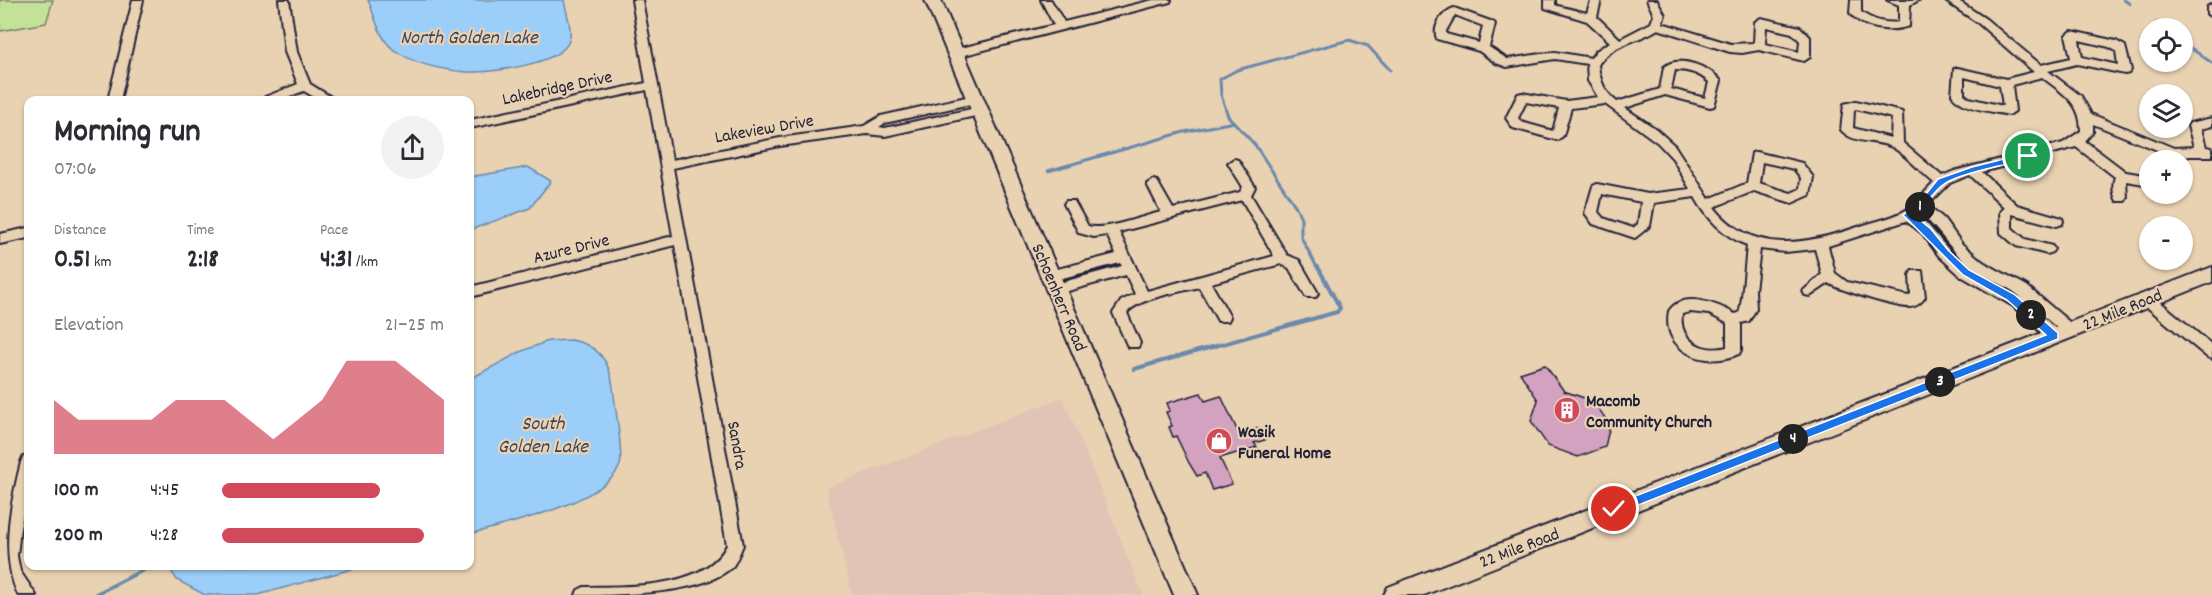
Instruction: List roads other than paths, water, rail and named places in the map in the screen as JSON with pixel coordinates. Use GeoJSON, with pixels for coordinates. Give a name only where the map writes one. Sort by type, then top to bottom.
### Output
{"type":"FeatureCollection","features":[{"type":"Feature","properties":{"kind":"street"},"geometry":{"type":"LineString","coordinates":[[115,96],[138,0]]}},
{"type":"Feature","properties":{"kind":"street"},"geometry":{"type":"LineString","coordinates":[[284,0],[291,52],[304,86],[320,96]]}},
{"type":"Feature","properties":{"kind":"street"},"geometry":{"type":"LineString","coordinates":[[637,0],[668,165]]}},
{"type":"Feature","properties":{"kind":"street","name":"Schoenherr Road"},"geometry":{"type":"LineString","coordinates":[[933,0],[1186,595]]}},
{"type":"Feature","properties":{"kind":"street"},"geometry":{"type":"LineString","coordinates":[[1046,0],[1060,26]]}},
{"type":"Feature","properties":{"kind":"street"},"geometry":{"type":"LineString","coordinates":[[957,53],[1167,0]]}},
{"type":"Feature","properties":{"kind":"street"},"geometry":{"type":"LineString","coordinates":[[1550,0],[1549,6],[1554,9],[1591,18],[1618,43]]}},
{"type":"Feature","properties":{"kind":"street"},"geometry":{"type":"LineString","coordinates":[[1591,18],[1596,0]]}},
{"type":"Feature","properties":{"kind":"street"},"geometry":{"type":"LineString","coordinates":[[1652,0],[1658,9],[1659,19],[1656,26],[1644,34],[1602,50],[1593,62],[1594,82],[1611,103],[1654,132],[1668,145],[1706,206],[1729,228],[1754,241],[1788,248],[1821,245],[1908,215],[1921,206],[1941,182],[1972,170],[2067,146],[2087,132],[2087,117],[2077,99],[1982,21],[1949,0]]}},
{"type":"Feature","properties":{"kind":"street"},"geometry":{"type":"LineString","coordinates":[[1856,0],[1855,13],[1862,20],[1897,28],[1905,24],[1909,1],[1892,0]]}},
{"type":"Feature","properties":{"kind":"street"},"geometry":{"type":"LineString","coordinates":[[2212,7],[2212,14]]}},
{"type":"Feature","properties":{"kind":"street"},"geometry":{"type":"LineString","coordinates":[[1656,26],[1730,48],[1742,49],[1759,46]]}},
{"type":"Feature","properties":{"kind":"street"},"geometry":{"type":"LineString","coordinates":[[2006,83],[2009,111],[1965,101],[1958,95],[1958,72],[2006,83],[2077,60],[2125,70],[2121,49],[2112,44],[2072,35],[2077,60]]}},
{"type":"Feature","properties":{"kind":"street"},"geometry":{"type":"LineString","coordinates":[[1483,48],[1497,61],[1509,64],[1554,56],[1572,56],[1593,62]]}},
{"type":"Feature","properties":{"kind":"street","name":"Lakebridge Drive"},"geometry":{"type":"LineString","coordinates":[[474,123],[653,85]]}},
{"type":"Feature","properties":{"kind":"street"},"geometry":{"type":"LineString","coordinates":[[279,96],[304,86]]}},
{"type":"Feature","properties":{"kind":"street"},"geometry":{"type":"LineString","coordinates":[[1566,105],[1557,136],[1517,125],[1512,118],[1522,97],[1566,105],[1611,103],[1665,91]]}},
{"type":"Feature","properties":{"kind":"street","name":"Lakeview Drive"},"geometry":{"type":"LineString","coordinates":[[668,165],[780,142],[867,130],[885,132],[978,105]]}},
{"type":"Feature","properties":{"kind":"street"},"geometry":{"type":"LineString","coordinates":[[1897,144],[1898,115],[1856,105],[1848,107],[1847,130],[1857,135],[1897,144],[1941,182]]}},
{"type":"Feature","properties":{"kind":"street"},"geometry":{"type":"LineString","coordinates":[[2087,117],[2172,152],[2181,153],[2207,151],[2194,126],[2212,122]]}},
{"type":"Feature","properties":{"kind":"street"},"geometry":{"type":"LineString","coordinates":[[2077,141],[2122,176],[2139,179]]}},
{"type":"Feature","properties":{"kind":"street"},"geometry":{"type":"LineString","coordinates":[[1706,206],[1753,186],[1792,198],[1806,192],[1807,177],[1798,166],[1756,156],[1753,186]]}},
{"type":"Feature","properties":{"kind":"street"},"geometry":{"type":"LineString","coordinates":[[1070,204],[1082,229],[1093,234],[1245,195],[1249,187],[1234,163]]}},
{"type":"Feature","properties":{"kind":"street","name":"Sandra"},"geometry":{"type":"LineString","coordinates":[[584,595],[668,591],[704,580],[729,563],[735,545],[668,165]]}},
{"type":"Feature","properties":{"kind":"street"},"geometry":{"type":"LineString","coordinates":[[1972,170],[2013,208],[2057,221]]}},
{"type":"Feature","properties":{"kind":"street"},"geometry":{"type":"LineString","coordinates":[[2121,198],[2119,182],[2122,176]]}},
{"type":"Feature","properties":{"kind":"street"},"geometry":{"type":"LineString","coordinates":[[1153,184],[1169,214]]}},
{"type":"Feature","properties":{"kind":"street"},"geometry":{"type":"LineString","coordinates":[[1648,199],[1644,226],[1635,232],[1598,221],[1591,213],[1597,189],[1648,199],[1699,192]]}},
{"type":"Feature","properties":{"kind":"street"},"geometry":{"type":"LineString","coordinates":[[1245,195],[1282,259],[1294,264],[1311,293]]}},
{"type":"Feature","properties":{"kind":"street"},"geometry":{"type":"LineString","coordinates":[[1921,206],[1939,222],[1972,269]]}},
{"type":"Feature","properties":{"kind":"street"},"geometry":{"type":"LineString","coordinates":[[2013,208],[2006,212],[2006,230],[2020,243],[2047,249]]}},
{"type":"Feature","properties":{"kind":"street"},"geometry":{"type":"LineString","coordinates":[[1908,215],[1928,231],[1944,253],[1972,269],[2062,333]]}},
{"type":"Feature","properties":{"kind":"street"},"geometry":{"type":"LineString","coordinates":[[1111,229],[1143,297]]}},
{"type":"Feature","properties":{"kind":"street"},"geometry":{"type":"LineString","coordinates":[[0,239],[24,234]]}},
{"type":"Feature","properties":{"kind":"street","name":"Azure Drive"},"geometry":{"type":"LineString","coordinates":[[474,291],[681,239]]}},
{"type":"Feature","properties":{"kind":"street"},"geometry":{"type":"LineString","coordinates":[[1733,320],[1744,317],[1749,309],[1748,290],[1754,241]]}},
{"type":"Feature","properties":{"kind":"street"},"geometry":{"type":"LineString","coordinates":[[1821,245],[1828,276],[1843,286],[1909,302],[1918,297],[1917,275]]}},
{"type":"Feature","properties":{"kind":"street"},"geometry":{"type":"LineString","coordinates":[[1133,343],[1120,313],[1127,303],[1282,259]]}},
{"type":"Feature","properties":{"kind":"street"},"geometry":{"type":"LineString","coordinates":[[1054,282],[1127,263]]}},
{"type":"Feature","properties":{"kind":"street","name":"22 Mile Road"},"geometry":{"type":"LineString","coordinates":[[1396,595],[2212,274]]}},
{"type":"Feature","properties":{"kind":"street"},"geometry":{"type":"LineString","coordinates":[[1810,291],[1828,276]]}},
{"type":"Feature","properties":{"kind":"street"},"geometry":{"type":"LineString","coordinates":[[1203,281],[1223,317]]}},
{"type":"Feature","properties":{"kind":"street"},"geometry":{"type":"LineString","coordinates":[[2147,299],[2212,353]]}},
{"type":"Feature","properties":{"kind":"street"},"geometry":{"type":"LineString","coordinates":[[1692,304],[1726,315],[1733,320],[1736,327],[1734,350],[1728,354],[1716,355],[1687,345],[1679,339],[1674,329],[1676,310],[1684,305],[1692,304]]}},
{"type":"Feature","properties":{"kind":"street"},"geometry":{"type":"LineString","coordinates":[[24,481],[10,549],[11,567],[17,583],[28,595]]}},
{"type":"Feature","properties":{"kind":"water","name":"North Golden Lake"},"geometry":{"type":"Polygon","coordinates":[[[368,0],[564,0],[570,37],[563,49],[539,62],[507,69],[477,72],[448,70],[419,62],[393,49],[381,33],[368,0]]]}},
{"type":"Feature","properties":{"kind":"water"},"geometry":{"type":"Polygon","coordinates":[[[528,167],[551,181],[530,208],[474,229],[474,176],[528,167]]]}},
{"type":"Feature","properties":{"kind":"water","name":"South Golden Lake"},"geometry":{"type":"Polygon","coordinates":[[[548,341],[580,342],[601,355],[609,369],[613,387],[620,439],[620,465],[611,478],[596,490],[576,500],[530,518],[474,533],[474,377],[520,352],[548,341]]]}},
{"type":"Feature","properties":{"kind":"water"},"geometry":{"type":"Polygon","coordinates":[[[171,570],[349,570],[258,595],[205,595],[177,580],[171,570]]]}},
{"type":"Feature","properties":{"kind":"waterway"},"geometry":{"type":"LineString","coordinates":[[2124,0],[2130,4]]}},
{"type":"Feature","properties":{"kind":"waterway"},"geometry":{"type":"LineString","coordinates":[[1234,122],[1228,116],[1221,95],[1220,79],[1237,70],[1349,40],[1368,46],[1390,70]]}},
{"type":"Feature","properties":{"kind":"waterway"},"geometry":{"type":"LineString","coordinates":[[2193,50],[2212,63]]}},
{"type":"Feature","properties":{"kind":"waterway"},"geometry":{"type":"LineString","coordinates":[[1048,171],[1184,132],[1234,122]]}},
{"type":"Feature","properties":{"kind":"waterway"},"geometry":{"type":"LineString","coordinates":[[1234,122],[1255,145],[1296,207],[1301,218],[1301,237],[1318,269]]}},
{"type":"Feature","properties":{"kind":"waterway"},"geometry":{"type":"LineString","coordinates":[[1134,369],[1337,312],[1340,308],[1318,267]]}},
{"type":"Feature","properties":{"kind":"waterway"},"geometry":{"type":"LineString","coordinates":[[94,595],[143,570]]}},
{"type":"Feature","properties":{"kind":"place","name":"Macomb Community Church"},"geometry":{"type":"Point","coordinates":[1567,410]}},
{"type":"Feature","properties":{"kind":"place","name":"Wasik Funeral Home"},"geometry":{"type":"Point","coordinates":[1219,441]}}]}
